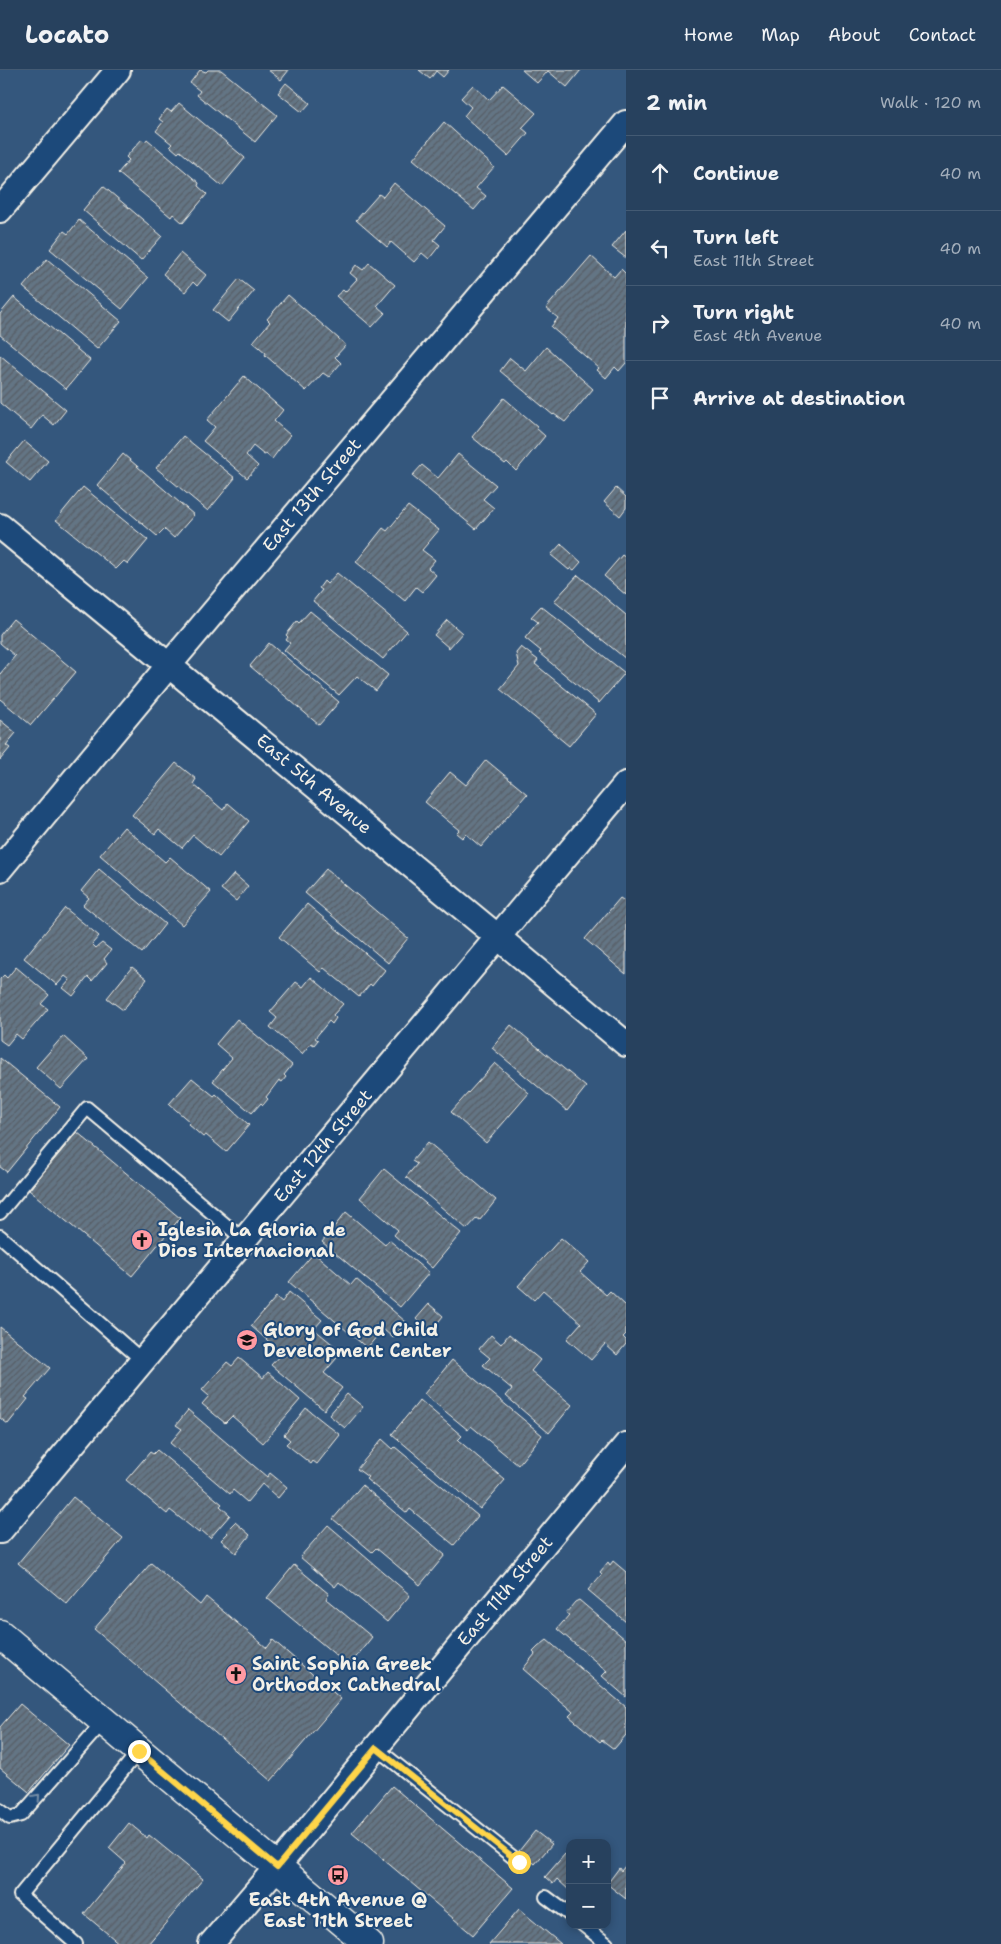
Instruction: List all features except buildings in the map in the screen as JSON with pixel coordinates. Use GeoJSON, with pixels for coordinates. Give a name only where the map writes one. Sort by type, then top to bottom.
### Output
{"type":"FeatureCollection","features":[{"type":"Feature","properties":{"kind":"main road"},"geometry":{"type":"LineString","coordinates":[[2,1640],[104,1721],[369,1944]]}},
{"type":"Feature","properties":{"kind":"street"},"geometry":{"type":"LineString","coordinates":[[0,210],[118,70]]}},
{"type":"Feature","properties":{"kind":"street","name":"East 13th Street"},"geometry":{"type":"LineString","coordinates":[[0,868],[626,124]]}},
{"type":"Feature","properties":{"kind":"street","name":"East 5th Avenue"},"geometry":{"type":"LineString","coordinates":[[0,526],[498,936],[626,1044]]}},
{"type":"Feature","properties":{"kind":"street","name":"East 12th Street"},"geometry":{"type":"LineString","coordinates":[[0,1531],[626,784]]}},
{"type":"Feature","properties":{"kind":"street","name":"East 11th Street"},"geometry":{"type":"LineString","coordinates":[[211,1944],[376,1748],[626,1445]]}},
{"type":"Feature","properties":{"kind":"lane"},"geometry":{"type":"LineString","coordinates":[[0,1213],[87,1108],[244,1240]]}},
{"type":"Feature","properties":{"kind":"lane"},"geometry":{"type":"LineString","coordinates":[[0,1236],[143,1361]]}},
{"type":"Feature","properties":{"kind":"lane"},"geometry":{"type":"LineString","coordinates":[[0,1810],[10,1818],[21,1815],[104,1721]]}},
{"type":"Feature","properties":{"kind":"lane"},"geometry":{"type":"LineString","coordinates":[[376,1748],[519,1862]]}},
{"type":"Feature","properties":{"kind":"lane"},"geometry":{"type":"LineString","coordinates":[[76,1944],[20,1895],[139,1751]]}},
{"type":"Feature","properties":{"kind":"lane"},"geometry":{"type":"LineString","coordinates":[[546,1896],[566,1912]]}},
{"type":"Feature","properties":{"kind":"lane"},"geometry":{"type":"LineString","coordinates":[[587,1929],[606,1944]]}},
{"type":"Feature","properties":{"kind":"place","name":"Iglesia La Gloria de Dios Internacional"},"geometry":{"type":"Point","coordinates":[142,1240]}},
{"type":"Feature","properties":{"kind":"place","name":"Glory of God Child Development Center"},"geometry":{"type":"Point","coordinates":[247,1340]}},
{"type":"Feature","properties":{"kind":"place","name":"Saint Sophia Greek Orthodox Cathedral"},"geometry":{"type":"Point","coordinates":[236,1674]}},
{"type":"Feature","properties":{"kind":"place","name":"East 4th Avenue @ East 11th Street"},"geometry":{"type":"Point","coordinates":[338,1875]}},
{"type":"Feature","properties":{"kind":"route"},"geometry":{"type":"LineString","coordinates":[[139,1751],[277,1867],[376,1748],[519,1862]]}}]}
